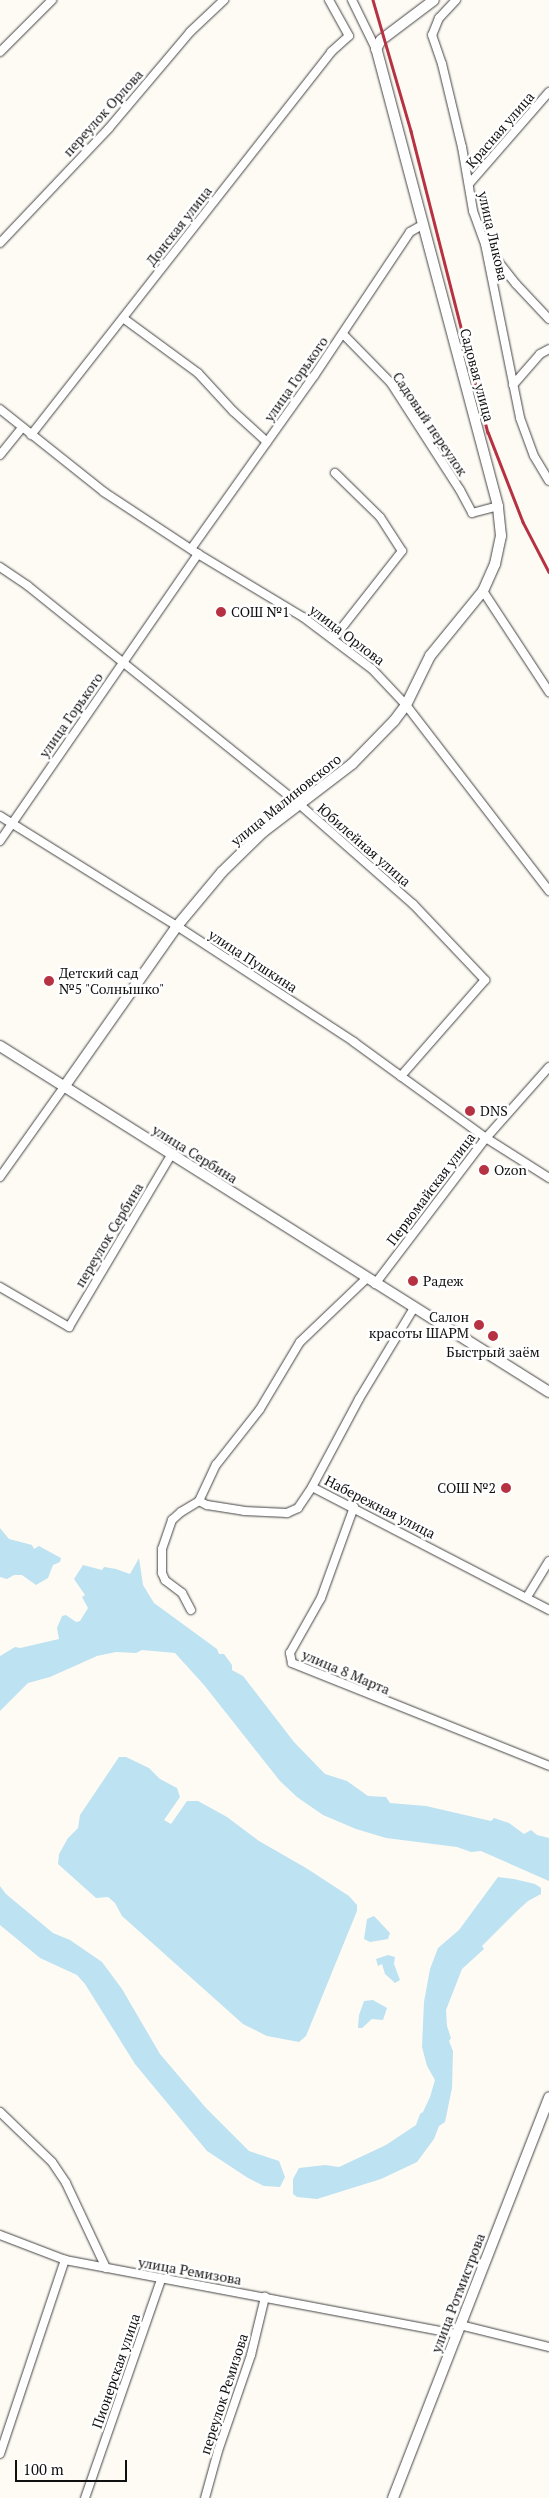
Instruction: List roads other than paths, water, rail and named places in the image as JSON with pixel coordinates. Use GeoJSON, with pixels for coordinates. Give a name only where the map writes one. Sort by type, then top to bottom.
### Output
{"type":"FeatureCollection","features":[{"type":"Feature","properties":{"kind":"street"},"geometry":{"type":"LineString","coordinates":[[0,52],[52,0]]}},
{"type":"Feature","properties":{"kind":"street","name":"переулок Орлова"},"geometry":{"type":"LineString","coordinates":[[0,242],[109,128],[190,32],[224,0]]}},
{"type":"Feature","properties":{"kind":"street","name":"Донская улица"},"geometry":{"type":"LineString","coordinates":[[31,435],[331,52],[349,36],[329,0]]}},
{"type":"Feature","properties":{"kind":"street","name":"Садовая улица"},"geometry":{"type":"LineString","coordinates":[[352,0],[376,49],[498,506],[500,536],[498,552],[483,591]]}},
{"type":"Feature","properties":{"kind":"street"},"geometry":{"type":"LineString","coordinates":[[376,49],[386,37],[434,0]]}},
{"type":"Feature","properties":{"kind":"street","name":"улица Лыкова"},"geometry":{"type":"LineString","coordinates":[[456,0],[439,18],[432,35],[442,64],[474,212],[484,244],[520,418],[534,456],[549,481]]}},
{"type":"Feature","properties":{"kind":"street","name":"Красная улица"},"geometry":{"type":"LineString","coordinates":[[469,184],[549,92]]}},
{"type":"Feature","properties":{"kind":"street","name":"улица Горького"},"geometry":{"type":"LineString","coordinates":[[0,841],[122,663],[267,442],[343,334],[410,232],[422,225]]}},
{"type":"Feature","properties":{"kind":"street"},"geometry":{"type":"LineString","coordinates":[[484,244],[516,284],[549,319]]}},
{"type":"Feature","properties":{"kind":"street"},"geometry":{"type":"LineString","coordinates":[[123,318],[198,373],[233,411],[267,442]]}},
{"type":"Feature","properties":{"kind":"street","name":"Садовый переулок"},"geometry":{"type":"LineString","coordinates":[[343,334],[391,383],[460,490],[472,513],[498,506]]}},
{"type":"Feature","properties":{"kind":"street"},"geometry":{"type":"LineString","coordinates":[[513,385],[535,359],[549,349]]}},
{"type":"Feature","properties":{"kind":"street","name":"улица Орлова"},"geometry":{"type":"LineString","coordinates":[[0,409],[104,492],[195,552],[303,617],[372,669],[406,705],[549,890]]}},
{"type":"Feature","properties":{"kind":"street"},"geometry":{"type":"LineString","coordinates":[[0,455],[22,428]]}},
{"type":"Feature","properties":{"kind":"street"},"geometry":{"type":"LineString","coordinates":[[333,639],[402,551],[380,517],[335,473]]}},
{"type":"Feature","properties":{"kind":"street","name":"Юбилейная улица"},"geometry":{"type":"LineString","coordinates":[[0,567],[28,586],[299,804],[413,904],[485,980],[401,1076]]}},
{"type":"Feature","properties":{"kind":"street"},"geometry":{"type":"LineString","coordinates":[[483,591],[549,692]]}},
{"type":"Feature","properties":{"kind":"street","name":"улица Малиновского"},"geometry":{"type":"LineString","coordinates":[[0,1177],[177,926],[239,854],[263,832],[352,764],[394,722],[406,705],[430,656],[483,591]]}},
{"type":"Feature","properties":{"kind":"street","name":"улица Пушкина"},"geometry":{"type":"LineString","coordinates":[[0,816],[177,926],[401,1076],[486,1138],[549,1178]]}},
{"type":"Feature","properties":{"kind":"street","name":"улица Сербина"},"geometry":{"type":"LineString","coordinates":[[0,1046],[549,1392]]}},
{"type":"Feature","properties":{"kind":"street","name":"Первомайская улица"},"geometry":{"type":"LineString","coordinates":[[199,1501],[216,1465],[260,1410],[300,1342],[371,1281],[486,1138],[549,1067]]}},
{"type":"Feature","properties":{"kind":"street","name":"переулок Сербина"},"geometry":{"type":"LineString","coordinates":[[0,1287],[69,1327],[171,1155]]}},
{"type":"Feature","properties":{"kind":"street"},"geometry":{"type":"LineString","coordinates":[[312,1487],[359,1399],[414,1308]]}},
{"type":"Feature","properties":{"kind":"street","name":"Набережная улица"},"geometry":{"type":"LineString","coordinates":[[199,1501],[207,1506],[244,1512],[287,1513],[298,1508],[312,1487],[354,1507],[549,1610]]}},
{"type":"Feature","properties":{"kind":"street"},"geometry":{"type":"LineString","coordinates":[[191,1610],[182,1593],[165,1580],[160,1563],[162,1550],[172,1520],[199,1501]]}},
{"type":"Feature","properties":{"kind":"street","name":"улица 8 Марта"},"geometry":{"type":"LineString","coordinates":[[354,1507],[321,1598],[290,1653],[292,1663],[549,1766]]}},
{"type":"Feature","properties":{"kind":"street"},"geometry":{"type":"LineString","coordinates":[[527,1597],[549,1560]]}},
{"type":"Feature","properties":{"kind":"street","name":"улица Ротмистрова"},"geometry":{"type":"LineString","coordinates":[[393,2498],[549,2097]]}},
{"type":"Feature","properties":{"kind":"street"},"geometry":{"type":"LineString","coordinates":[[0,2112],[52,2162],[66,2183],[106,2268]]}},
{"type":"Feature","properties":{"kind":"street","name":"улица Ремизова"},"geometry":{"type":"LineString","coordinates":[[0,2235],[65,2260],[161,2280],[458,2329],[549,2347]]}},
{"type":"Feature","properties":{"kind":"street"},"geometry":{"type":"LineString","coordinates":[[0,2454],[65,2260]]}},
{"type":"Feature","properties":{"kind":"street","name":"Пионерская улица"},"geometry":{"type":"LineString","coordinates":[[85,2498],[161,2280]]}},
{"type":"Feature","properties":{"kind":"street","name":"переулок Ремизова"},"geometry":{"type":"LineString","coordinates":[[205,2498],[218,2450],[251,2355],[265,2297]]}},
{"type":"Feature","properties":{"kind":"water"},"geometry":{"type":"Polygon","coordinates":[[[0,1528],[9,1539],[32,1545],[34,1549],[39,1546],[61,1558],[60,1562],[53,1565],[48,1578],[36,1585],[22,1575],[14,1575],[7,1579],[0,1577],[0,1528]]]}},
{"type":"Feature","properties":{"kind":"water"},"geometry":{"type":"Polygon","coordinates":[[[139,1558],[143,1585],[154,1603],[217,1649],[219,1654],[224,1654],[232,1665],[232,1670],[243,1676],[294,1742],[325,1774],[347,1781],[368,1796],[386,1797],[390,1803],[426,1806],[491,1821],[494,1818],[509,1823],[524,1834],[531,1830],[537,1835],[549,1838],[549,1881],[481,1851],[471,1852],[457,1847],[386,1838],[356,1829],[323,1815],[297,1797],[280,1781],[204,1685],[175,1653],[142,1650],[136,1653],[116,1652],[97,1656],[50,1677],[28,1683],[0,1711],[0,1656],[15,1647],[20,1648],[59,1639],[57,1628],[62,1616],[66,1615],[76,1622],[80,1621],[88,1608],[82,1597],[85,1595],[74,1579],[83,1565],[102,1570],[104,1567],[116,1569],[130,1574],[139,1558]]]}},
{"type":"Feature","properties":{"kind":"water"},"geometry":{"type":"Polygon","coordinates":[[[119,1757],[126,1757],[149,1768],[160,1779],[177,1788],[180,1797],[164,1820],[171,1824],[187,1801],[198,1801],[227,1817],[259,1841],[349,1896],[357,1905],[357,1911],[306,2036],[299,2042],[267,2036],[243,2024],[122,1916],[115,1903],[108,1897],[96,1898],[58,1864],[59,1854],[68,1838],[78,1828],[80,1815],[119,1757]]]}},
{"type":"Feature","properties":{"kind":"water"},"geometry":{"type":"Polygon","coordinates":[[[498,1877],[535,1884],[541,1888],[541,1894],[528,1901],[516,1912],[482,1946],[484,1949],[462,1969],[446,2010],[447,2026],[451,2038],[449,2041],[453,2051],[452,2088],[445,2122],[439,2126],[434,2139],[417,2162],[381,2179],[317,2199],[297,2197],[293,2194],[293,2179],[299,2168],[325,2165],[339,2167],[386,2145],[416,2125],[430,2097],[435,2080],[427,2066],[422,2047],[424,2002],[430,1969],[438,1948],[459,1930],[498,1877]]]}},
{"type":"Feature","properties":{"kind":"water"},"geometry":{"type":"Polygon","coordinates":[[[0,1886],[6,1894],[53,1933],[70,1940],[102,1962],[122,1989],[160,2054],[206,2108],[249,2151],[279,2161],[285,2177],[280,2187],[264,2186],[248,2178],[207,2151],[135,2064],[85,1984],[77,1975],[40,1958],[0,1925],[0,1886]]]}},
{"type":"Feature","properties":{"kind":"water"},"geometry":{"type":"Polygon","coordinates":[[[374,1916],[390,1933],[388,1939],[370,1942],[364,1939],[367,1919],[374,1916]]]}},
{"type":"Feature","properties":{"kind":"water"},"geometry":{"type":"Polygon","coordinates":[[[388,1955],[395,1957],[394,1964],[400,1980],[395,1983],[385,1974],[382,1964],[378,1966],[376,1959],[388,1955]]]}},
{"type":"Feature","properties":{"kind":"water"},"geometry":{"type":"Polygon","coordinates":[[[373,2000],[387,2008],[383,2020],[372,2019],[362,2028],[358,2028],[359,2015],[364,2001],[373,2000]]]}},
{"type":"Feature","properties":{"kind":"railway"},"geometry":{"type":"LineString","coordinates":[[373,0],[411,131],[488,432],[523,522],[549,572]]}},
{"type":"Feature","properties":{"kind":"place","name":"СОШ №1"},"geometry":{"type":"Point","coordinates":[221,612]}},
{"type":"Feature","properties":{"kind":"place","name":"Детский сад №5 \"Солнышко\""},"geometry":{"type":"Point","coordinates":[49,981]}},
{"type":"Feature","properties":{"kind":"place","name":"DNS"},"geometry":{"type":"Point","coordinates":[470,1111]}},
{"type":"Feature","properties":{"kind":"place","name":"Ozon"},"geometry":{"type":"Point","coordinates":[484,1170]}},
{"type":"Feature","properties":{"kind":"place","name":"Радеж"},"geometry":{"type":"Point","coordinates":[413,1281]}},
{"type":"Feature","properties":{"kind":"place","name":"Салон красоты ШАРМ"},"geometry":{"type":"Point","coordinates":[479,1325]}},
{"type":"Feature","properties":{"kind":"place","name":"Быстрый заём"},"geometry":{"type":"Point","coordinates":[493,1336]}},
{"type":"Feature","properties":{"kind":"place","name":"СОШ №2"},"geometry":{"type":"Point","coordinates":[506,1488]}}]}
